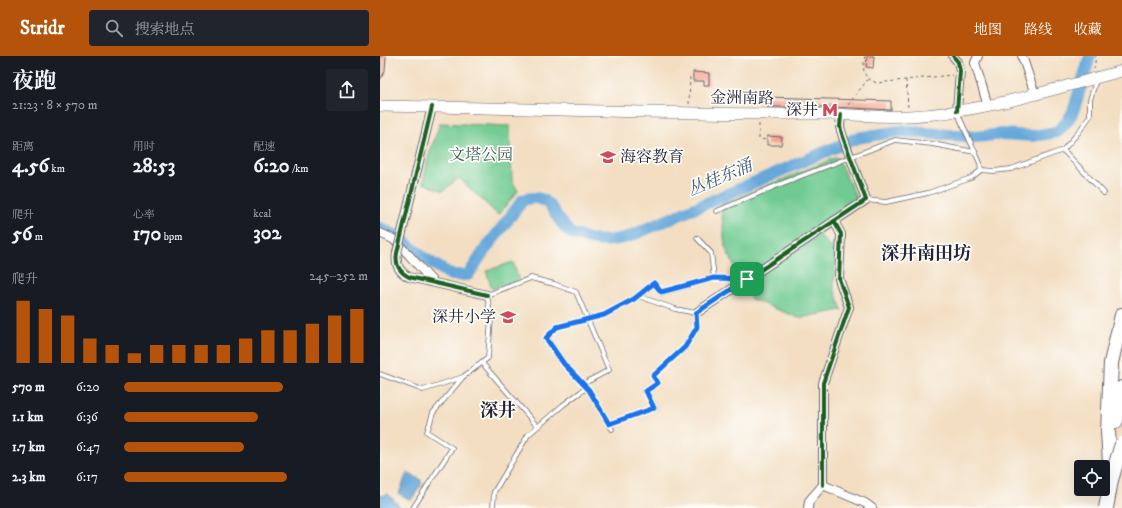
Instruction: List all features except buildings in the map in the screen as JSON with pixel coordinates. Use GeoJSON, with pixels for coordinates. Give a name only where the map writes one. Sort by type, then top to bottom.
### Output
{"type":"FeatureCollection","features":[{"type":"Feature","properties":{"kind":"highway"},"geometry":{"type":"LineString","coordinates":[[1111,480],[1108,432],[1111,372],[1122,315]]}},
{"type":"Feature","properties":{"kind":"highway"},"geometry":{"type":"LineString","coordinates":[[1116,464],[1116,420],[1122,388]]}},
{"type":"Feature","properties":{"kind":"highway"},"geometry":{"type":"LineString","coordinates":[[1106,508],[1111,480],[1122,444]]}},
{"type":"Feature","properties":{"kind":"main road","name":"金洲南路"},"geometry":{"type":"LineString","coordinates":[[380,106],[909,116],[988,106],[1122,72]]}},
{"type":"Feature","properties":{"kind":"street"},"geometry":{"type":"LineString","coordinates":[[953,56],[958,62],[960,74],[957,111]]}},
{"type":"Feature","properties":{"kind":"street"},"geometry":{"type":"LineString","coordinates":[[978,56],[975,63],[988,106]]}},
{"type":"Feature","properties":{"kind":"street"},"geometry":{"type":"LineString","coordinates":[[1022,56],[1035,94]]}},
{"type":"Feature","properties":{"kind":"street"},"geometry":{"type":"LineString","coordinates":[[432,107],[397,253],[397,265],[404,275],[409,278],[433,282],[487,295]]}},
{"type":"Feature","properties":{"kind":"street"},"geometry":{"type":"LineString","coordinates":[[696,313],[866,200],[840,127],[841,114]]}},
{"type":"Feature","properties":{"kind":"street"},"geometry":{"type":"LineString","coordinates":[[808,508],[809,501],[823,485],[823,384],[849,307],[839,279],[841,234],[834,221]]}},
{"type":"Feature","properties":{"kind":"street"},"geometry":{"type":"LineString","coordinates":[[380,233],[393,239],[433,282]]}},
{"type":"Feature","properties":{"kind":"street"},"geometry":{"type":"LineString","coordinates":[[823,485],[865,503],[872,508]]}},
{"type":"Feature","properties":{"kind":"lane"},"geometry":{"type":"LineString","coordinates":[[866,200],[886,202],[928,193],[971,178],[981,170],[994,172],[1011,169],[1063,150],[1090,116],[1090,100],[1093,79]]}},
{"type":"Feature","properties":{"kind":"lane"},"geometry":{"type":"LineString","coordinates":[[957,111],[975,152],[981,170]]}},
{"type":"Feature","properties":{"kind":"lane"},"geometry":{"type":"LineString","coordinates":[[717,211],[849,153],[895,140],[932,144],[975,152]]}},
{"type":"Feature","properties":{"kind":"lane"},"geometry":{"type":"LineString","coordinates":[[1063,150],[1104,193]]}},
{"type":"Feature","properties":{"kind":"lane"},"geometry":{"type":"LineString","coordinates":[[697,238],[711,254],[714,278]]}},
{"type":"Feature","properties":{"kind":"lane"},"geometry":{"type":"LineString","coordinates":[[413,508],[452,448],[427,432],[434,413],[463,377],[488,358],[491,318],[487,295],[531,278],[576,292],[609,370],[583,384]]}},
{"type":"Feature","properties":{"kind":"lane"},"geometry":{"type":"LineString","coordinates":[[612,429],[586,388],[564,364],[546,338],[557,327],[604,315],[638,296],[654,283],[661,292],[714,278],[747,279]]}},
{"type":"Feature","properties":{"kind":"lane"},"geometry":{"type":"LineString","coordinates":[[609,424],[654,408],[646,391],[658,383],[653,376],[685,347],[697,327],[696,313],[675,309],[638,296]]}},
{"type":"Feature","properties":{"kind":"lane"},"geometry":{"type":"LineString","coordinates":[[482,362],[537,426]]}},
{"type":"Feature","properties":{"kind":"lane"},"geometry":{"type":"LineString","coordinates":[[380,374],[423,390],[463,377]]}},
{"type":"Feature","properties":{"kind":"lane"},"geometry":{"type":"LineString","coordinates":[[493,508],[494,492],[528,435],[537,426],[586,388]]}},
{"type":"Feature","properties":{"kind":"path"},"geometry":{"type":"LineString","coordinates":[[865,56],[863,71],[864,75],[876,83],[960,74]]}},
{"type":"Feature","properties":{"kind":"path"},"geometry":{"type":"LineString","coordinates":[[1093,79],[1096,56]]}},
{"type":"Feature","properties":{"kind":"path"},"geometry":{"type":"LineString","coordinates":[[689,113],[690,76],[693,76]]}},
{"type":"Feature","properties":{"kind":"path"},"geometry":{"type":"LineString","coordinates":[[841,114],[869,79]]}},
{"type":"Feature","properties":{"kind":"path"},"geometry":{"type":"LineString","coordinates":[[906,80],[909,116]]}},
{"type":"Feature","properties":{"kind":"path"},"geometry":{"type":"LineString","coordinates":[[759,114],[759,139],[767,140]]}},
{"type":"Feature","properties":{"kind":"green space","name":"文塔公园"},"geometry":{"type":"Polygon","coordinates":[[[440,123],[510,126],[512,180],[518,191],[498,215],[459,178],[443,191],[423,183],[428,158],[440,123]]]}},
{"type":"Feature","properties":{"kind":"green space"},"geometry":{"type":"Polygon","coordinates":[[[837,157],[858,201],[817,232],[835,252],[834,288],[842,310],[799,318],[751,299],[725,247],[721,205],[837,157]]]}},
{"type":"Feature","properties":{"kind":"green space"},"geometry":{"type":"Polygon","coordinates":[[[513,262],[519,280],[492,289],[486,271],[513,262]]]}},
{"type":"Feature","properties":{"kind":"water"},"geometry":{"type":"Polygon","coordinates":[[[407,473],[421,480],[421,485],[411,500],[399,494],[407,473]]]}},
{"type":"Feature","properties":{"kind":"water"},"geometry":{"type":"Polygon","coordinates":[[[387,493],[401,508],[380,508],[380,495],[383,496],[387,493]]]}},
{"type":"Feature","properties":{"kind":"waterway","name":"丛桂东涌"},"geometry":{"type":"LineString","coordinates":[[380,228],[397,236],[424,258],[451,275],[468,275],[484,251],[523,200],[533,198],[541,199],[547,202],[560,221],[574,235],[593,240],[610,240],[628,237],[857,138],[899,131],[976,137],[1002,134],[1033,136],[1057,132],[1066,123],[1073,112],[1090,56]]}},
{"type":"Feature","properties":{"kind":"cycle path"},"geometry":{"type":"LineString","coordinates":[[953,56],[958,62],[960,71],[957,111]]}},
{"type":"Feature","properties":{"kind":"cycle path"},"geometry":{"type":"LineString","coordinates":[[432,107],[397,253],[397,264],[400,270],[409,277],[487,295]]}},
{"type":"Feature","properties":{"kind":"cycle path"},"geometry":{"type":"LineString","coordinates":[[696,313],[866,200],[840,127],[841,114]]}},
{"type":"Feature","properties":{"kind":"cycle path"},"geometry":{"type":"LineString","coordinates":[[823,485],[823,383],[849,307],[839,279],[841,234],[834,221]]}},
{"type":"Feature","properties":{"kind":"place","name":"深井"},"geometry":{"type":"Point","coordinates":[830,110]}},
{"type":"Feature","properties":{"kind":"place","name":"海容教育"},"geometry":{"type":"Point","coordinates":[608,157]}},
{"type":"Feature","properties":{"kind":"place","name":"深井小学"},"geometry":{"type":"Point","coordinates":[508,317]}},
{"type":"Feature","properties":{"kind":"district","name":"深井南田坊"},"geometry":{"type":"Point","coordinates":[926,254]}},
{"type":"Feature","properties":{"kind":"district","name":"深井"},"geometry":{"type":"Point","coordinates":[498,411]}},
{"type":"Feature","properties":{"kind":"route"},"geometry":{"type":"LineString","coordinates":[[714,278],[747,279],[696,313],[697,327],[685,347],[653,376],[658,383],[646,391],[654,408],[609,424],[589,390],[564,364],[546,338],[557,327],[604,315],[634,299],[654,283],[661,292],[714,278]]}}]}
